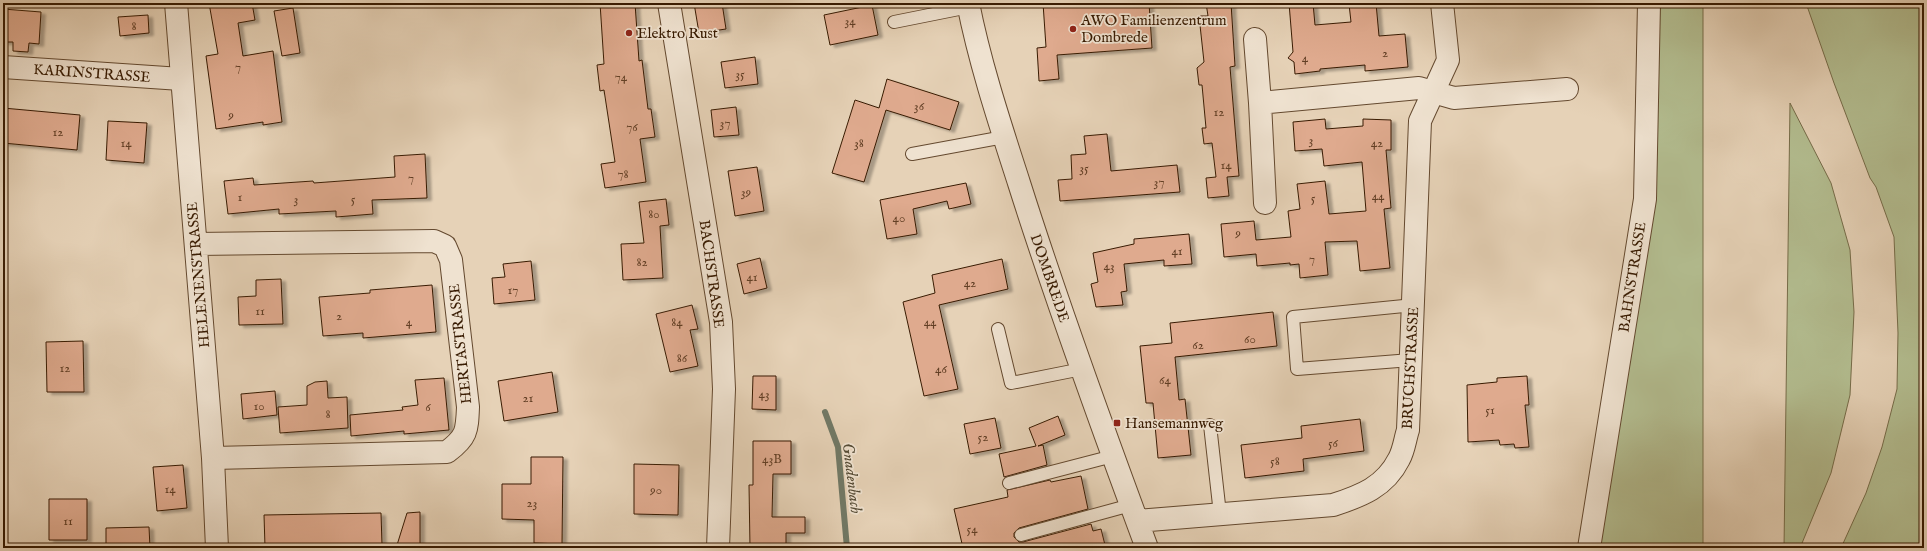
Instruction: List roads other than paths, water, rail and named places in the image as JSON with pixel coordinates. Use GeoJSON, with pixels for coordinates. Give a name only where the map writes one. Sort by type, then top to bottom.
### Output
{"type":"FeatureCollection","features":[{"type":"Feature","properties":{"kind":"street","name":"HELENENSTRASSE"},"geometry":{"type":"LineString","coordinates":[[176,3],[213,458],[217,548]]}},
{"type":"Feature","properties":{"kind":"street","name":"BACHSTRASSE"},"geometry":{"type":"LineString","coordinates":[[669,3],[721,322],[724,389],[718,548]]}},
{"type":"Feature","properties":{"kind":"street","name":"BRUCHSTRASSE"},"geometry":{"type":"LineString","coordinates":[[1134,513],[1220,514],[1333,505],[1362,495],[1384,480],[1399,459],[1408,430],[1420,121],[1448,60],[1442,3]]}},
{"type":"Feature","properties":{"kind":"street","name":"BAHNSTRASSE"},"geometry":{"type":"LineString","coordinates":[[1589,548],[1645,199],[1650,3]]}},
{"type":"Feature","properties":{"kind":"street","name":"DOMBREDE"},"geometry":{"type":"LineString","coordinates":[[968,5],[975,40],[1033,227],[1082,370],[1147,548]]}},
{"type":"Feature","properties":{"kind":"street"},"geometry":{"type":"LineString","coordinates":[[1255,39],[1265,203]]}},
{"type":"Feature","properties":{"kind":"street","name":"KARINSTRASSE"},"geometry":{"type":"LineString","coordinates":[[3,67],[181,79]]}},
{"type":"Feature","properties":{"kind":"street"},"geometry":{"type":"LineString","coordinates":[[1260,103],[1419,88],[1454,98],[1567,89]]}},
{"type":"Feature","properties":{"kind":"street","name":"HERTASTRASSE"},"geometry":{"type":"LineString","coordinates":[[196,244],[434,241],[445,246],[451,260],[468,407],[467,426],[460,442],[447,452],[213,458]]}},
{"type":"Feature","properties":{"kind":"lane"},"geometry":{"type":"LineString","coordinates":[[894,22],[968,5]]}},
{"type":"Feature","properties":{"kind":"lane"},"geometry":{"type":"LineString","coordinates":[[912,154],[1004,137]]}},
{"type":"Feature","properties":{"kind":"lane"},"geometry":{"type":"LineString","coordinates":[[1411,360],[1297,369],[1293,317],[1414,305]]}},
{"type":"Feature","properties":{"kind":"lane"},"geometry":{"type":"LineString","coordinates":[[998,329],[1011,383],[1082,370]]}},
{"type":"Feature","properties":{"kind":"lane"},"geometry":{"type":"LineString","coordinates":[[1210,425],[1220,514]]}},
{"type":"Feature","properties":{"kind":"lane"},"geometry":{"type":"LineString","coordinates":[[1009,483],[1113,456]]}},
{"type":"Feature","properties":{"kind":"lane"},"geometry":{"type":"LineString","coordinates":[[1020,535],[1134,513]]}},
{"type":"Feature","properties":{"kind":"waterway","name":"Gnadenbach"},"geometry":{"type":"LineString","coordinates":[[825,412],[838,447],[847,548]]}},
{"type":"Feature","properties":{"kind":"place","name":"AWO Familienzentrum Dombrede"},"geometry":{"type":"Point","coordinates":[1073,29]}},
{"type":"Feature","properties":{"kind":"place","name":"Elektro Rust"},"geometry":{"type":"Point","coordinates":[629,33]}},
{"type":"Feature","properties":{"kind":"place","name":"Hansemannweg"},"geometry":{"type":"Point","coordinates":[1117,423]}}]}
